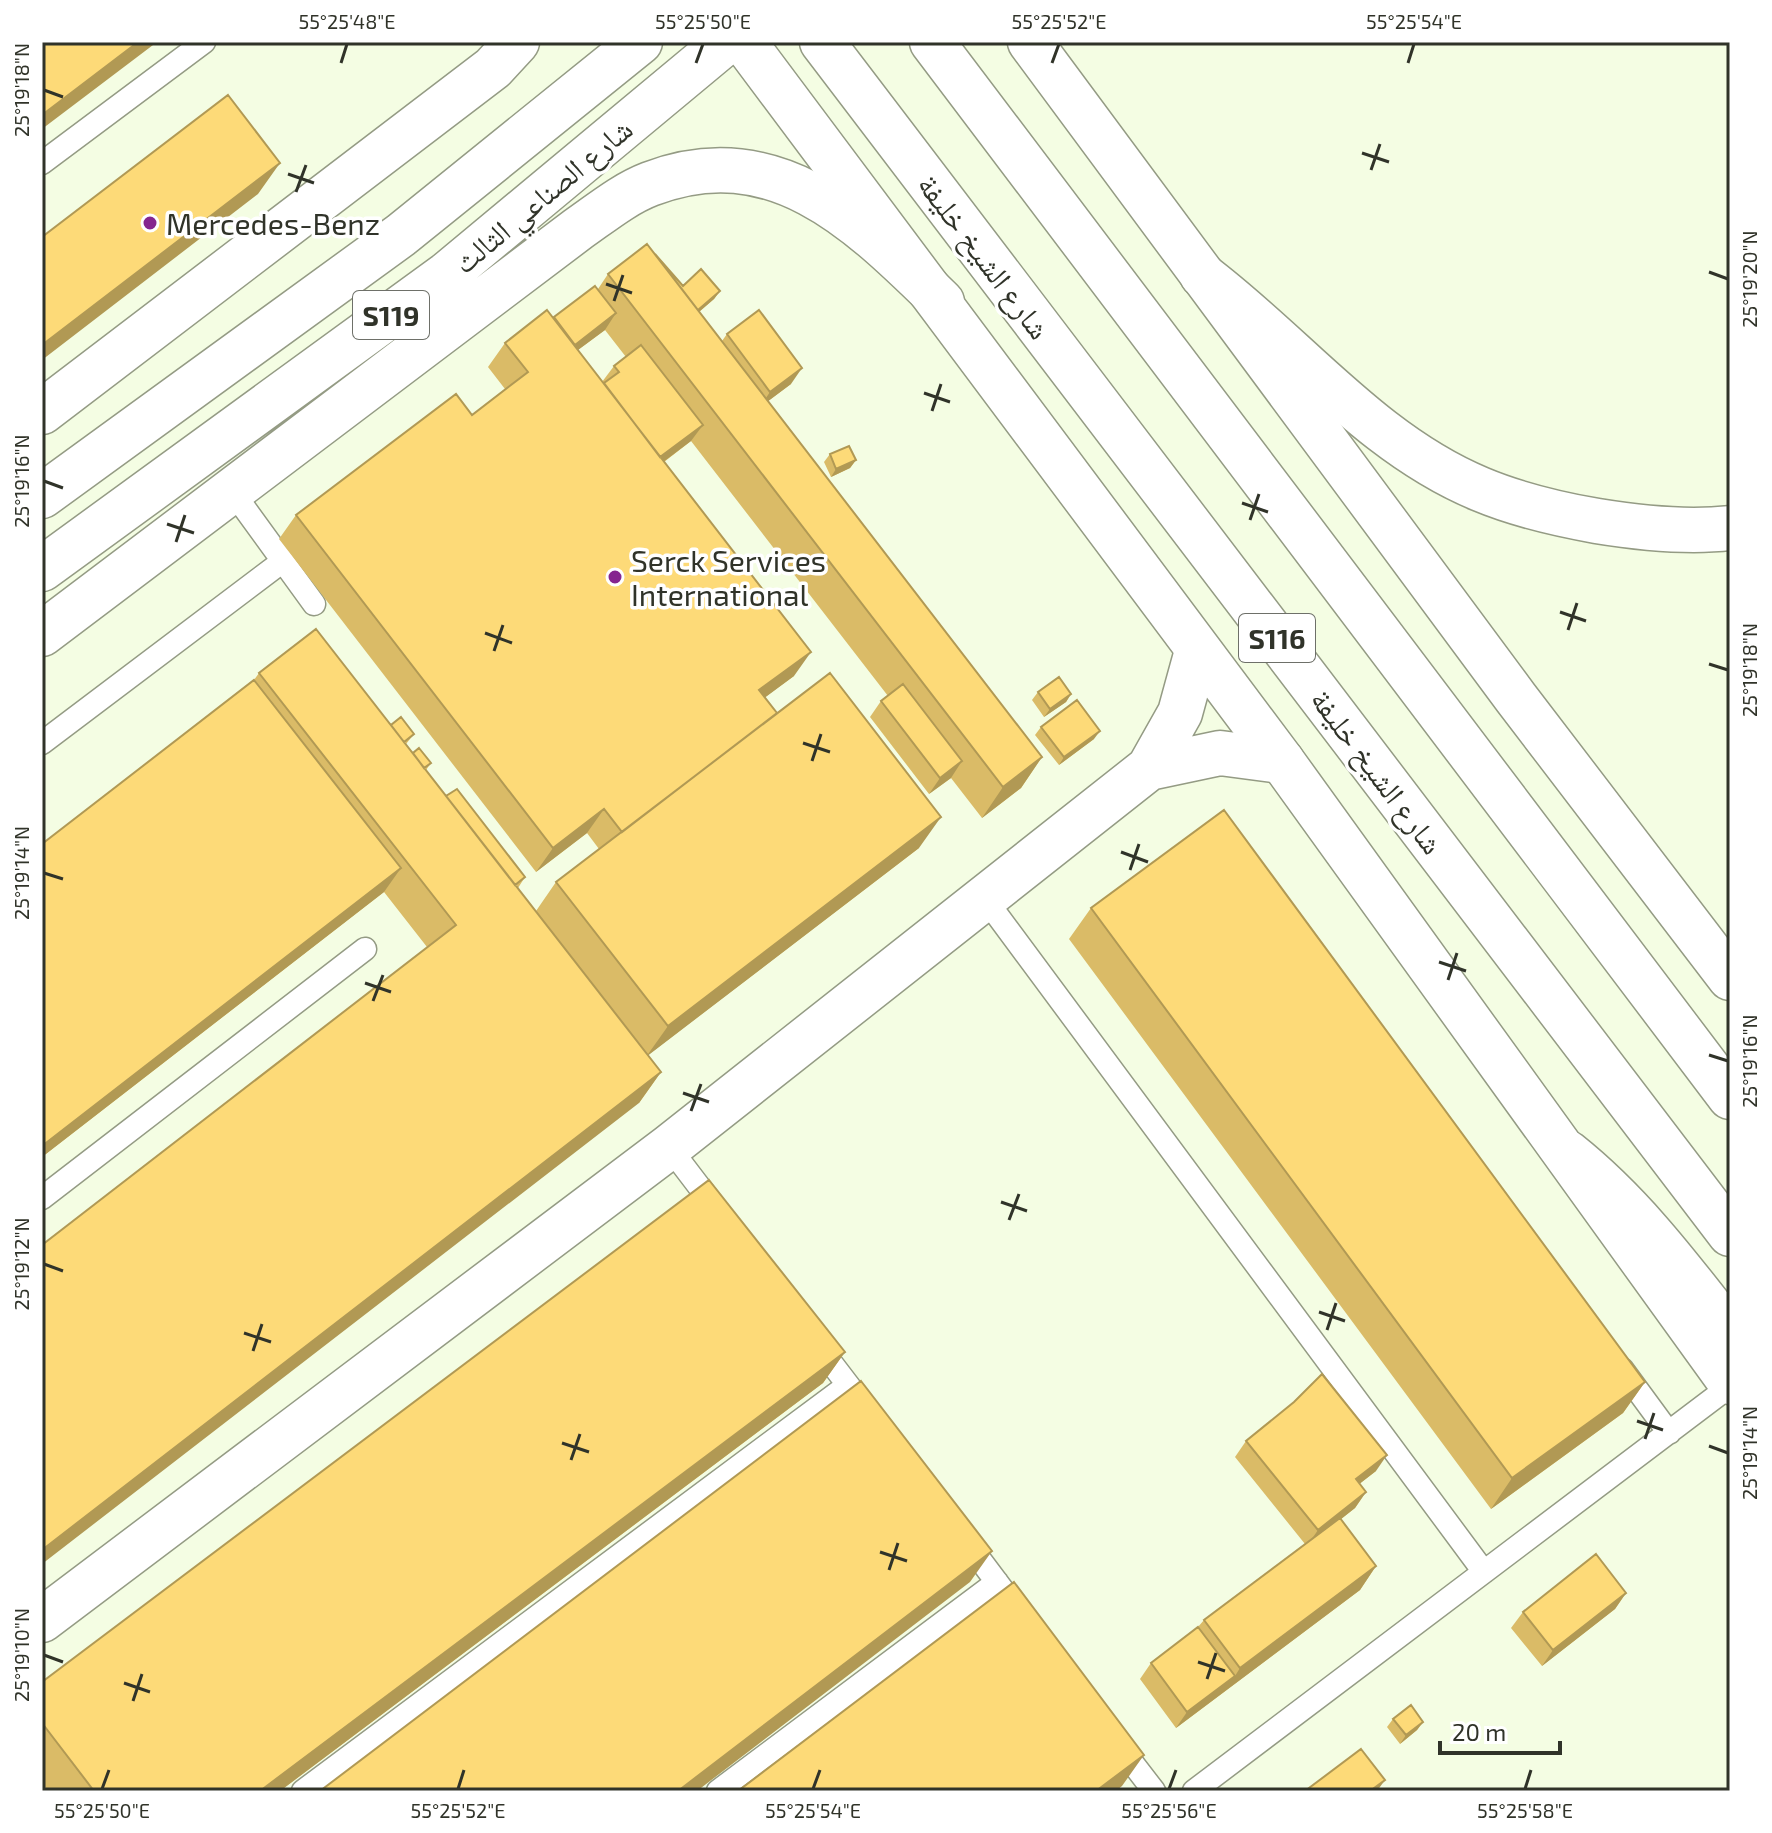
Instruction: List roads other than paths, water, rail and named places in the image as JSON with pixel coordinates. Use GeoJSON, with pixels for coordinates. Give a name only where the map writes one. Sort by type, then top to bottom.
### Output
{"type":"FeatureCollection","features":[{"type":"Feature","properties":{"kind":"main road"},"geometry":{"type":"LineString","coordinates":[[42,412],[493,68],[517,42]]}},
{"type":"Feature","properties":{"kind":"main road","name":"شارع الصناعي الثالث"},"geometry":{"type":"LineString","coordinates":[[42,496],[401,235],[640,42]]}},
{"type":"Feature","properties":{"kind":"main road","name":"شارع الصناعي الثالث"},"geometry":{"type":"LineString","coordinates":[[42,569],[447,274],[726,42]]}},
{"type":"Feature","properties":{"kind":"main road"},"geometry":{"type":"LineString","coordinates":[[744,42],[942,302],[1197,651],[1282,761],[1568,1153],[1730,1384]]}},
{"type":"Feature","properties":{"kind":"main road","name":"شارع الشيخ خليفة"},"geometry":{"type":"LineString","coordinates":[[822,42],[1730,1234]]}},
{"type":"Feature","properties":{"kind":"main road","name":"S116"},"geometry":{"type":"LineString","coordinates":[[932,42],[1730,1097]]}},
{"type":"Feature","properties":{"kind":"main road"},"geometry":{"type":"LineString","coordinates":[[1030,42],[1516,698],[1730,978]]}},
{"type":"Feature","properties":{"kind":"main road"},"geometry":{"type":"LineString","coordinates":[[42,634],[578,229],[649,184],[686,174],[724,170],[761,174],[798,186],[860,224],[942,302]]}},
{"type":"Feature","properties":{"kind":"main road"},"geometry":{"type":"LineString","coordinates":[[1202,275],[1249,310],[1344,399],[1408,449],[1478,489],[1554,513],[1632,527],[1730,528]]}},
{"type":"Feature","properties":{"kind":"main road"},"geometry":{"type":"LineString","coordinates":[[42,1620],[669,1147],[986,900],[1149,768],[1180,713],[1197,651]]}},
{"type":"Feature","properties":{"kind":"main road"},"geometry":{"type":"LineString","coordinates":[[1149,768],[1220,753],[1282,761]]}},
{"type":"Feature","properties":{"kind":"main road"},"geometry":{"type":"LineString","coordinates":[[1568,1153],[1609,1185],[1642,1221],[1730,1332]]}},
{"type":"Feature","properties":{"kind":"lane"},"geometry":{"type":"LineString","coordinates":[[42,163],[204,42]]}},
{"type":"Feature","properties":{"kind":"lane"},"geometry":{"type":"LineString","coordinates":[[232,491],[314,604]]}},
{"type":"Feature","properties":{"kind":"lane"},"geometry":{"type":"LineString","coordinates":[[42,743],[283,561]]}},
{"type":"Feature","properties":{"kind":"lane"},"geometry":{"type":"LineString","coordinates":[[986,900],[1484,1572]]}},
{"type":"Feature","properties":{"kind":"lane"},"geometry":{"type":"LineString","coordinates":[[42,1198],[365,949]]}},
{"type":"Feature","properties":{"kind":"lane"},"geometry":{"type":"LineString","coordinates":[[669,1147],[726,1222]]}},
{"type":"Feature","properties":{"kind":"lane"},"geometry":{"type":"LineString","coordinates":[[801,1323],[885,1435]]}},
{"type":"Feature","properties":{"kind":"lane"},"geometry":{"type":"LineString","coordinates":[[1613,1357],[1669,1433]]}},
{"type":"Feature","properties":{"kind":"lane"},"geometry":{"type":"LineString","coordinates":[[1194,1791],[1730,1384]]}},
{"type":"Feature","properties":{"kind":"lane"},"geometry":{"type":"LineString","coordinates":[[303,1791],[848,1385]]}},
{"type":"Feature","properties":{"kind":"lane"},"geometry":{"type":"LineString","coordinates":[[950,1521],[1034,1631]]}},
{"type":"Feature","properties":{"kind":"lane"},"geometry":{"type":"LineString","coordinates":[[718,1791],[997,1582]]}},
{"type":"Feature","properties":{"kind":"lane"},"geometry":{"type":"LineString","coordinates":[[1107,1730],[1154,1791]]}},
{"type":"Feature","properties":{"kind":"place","name":"Mercedes-Benz"},"geometry":{"type":"Point","coordinates":[150,223]}},
{"type":"Feature","properties":{"kind":"place","name":"Serck Services International"},"geometry":{"type":"Point","coordinates":[615,577]}}]}
